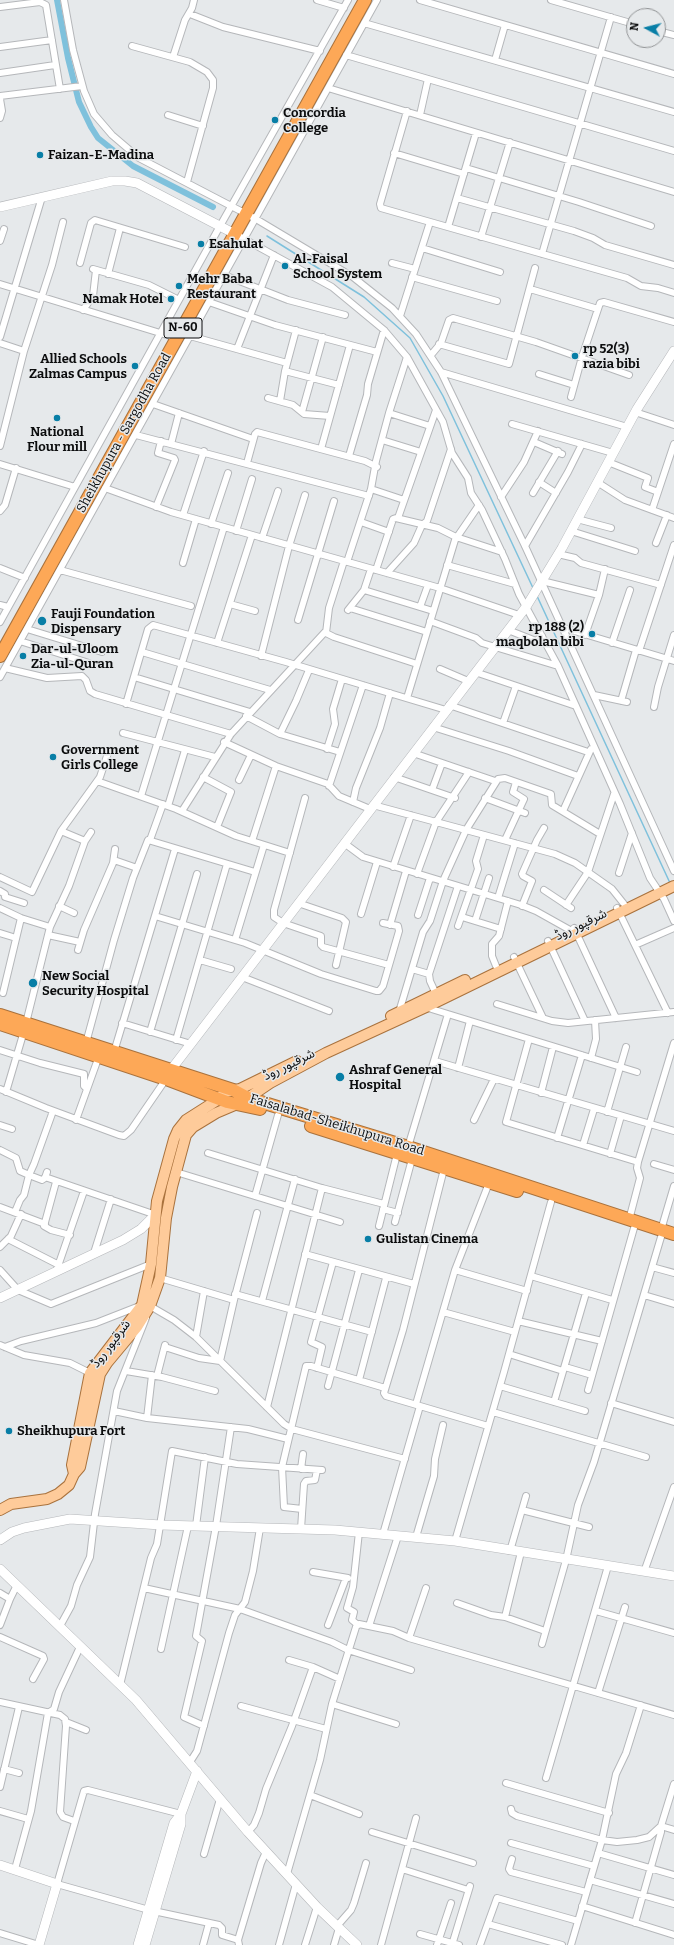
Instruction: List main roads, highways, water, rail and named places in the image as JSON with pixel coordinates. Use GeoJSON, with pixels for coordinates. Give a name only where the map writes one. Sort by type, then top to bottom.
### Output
{"type":"FeatureCollection","features":[{"type":"Feature","properties":{"kind":"highway","name":"Sheikhupura - Sargodha Road"},"geometry":{"type":"LineString","coordinates":[[0,656],[243,212],[357,0]]}},
{"type":"Feature","properties":{"kind":"highway","name":"Sheikhupura - Sargodha Road"},"geometry":{"type":"LineString","coordinates":[[243,212],[365,0]]}},
{"type":"Feature","properties":{"kind":"highway","name":"Sheikhupura - Sargodha Road"},"geometry":{"type":"LineString","coordinates":[[0,640],[165,334],[232,232]]}},
{"type":"Feature","properties":{"kind":"highway","name":"Faisalabad-Sheikhupura Road"},"geometry":{"type":"LineString","coordinates":[[0,1015],[25,1027],[99,1056],[168,1075],[233,1090],[248,1098],[408,1147],[661,1234],[674,1242]]}},
{"type":"Feature","properties":{"kind":"highway","name":"Faisalabad-Sheikhupura Road"},"geometry":{"type":"LineString","coordinates":[[0,1024],[25,1027],[86,1043],[114,1052],[219,1099],[278,1115],[412,1159],[551,1202],[631,1224]]}},
{"type":"Feature","properties":{"kind":"highway","name":"Faisalabad-Sheikhupura Road"},"geometry":{"type":"LineString","coordinates":[[661,1234],[674,1234]]}},
{"type":"Feature","properties":{"kind":"main road","name":"شرقپور روڈ"},"geometry":{"type":"LineString","coordinates":[[74,1474],[72,1465],[90,1373],[146,1305],[155,1215],[174,1139],[200,1122],[248,1098],[270,1083],[326,1053],[426,1007],[620,908],[659,891],[674,881]]}},
{"type":"Feature","properties":{"kind":"main road","name":"شرقپور روڈ"},"geometry":{"type":"LineString","coordinates":[[0,1510],[11,1504],[47,1499],[58,1494],[69,1485],[74,1474],[80,1467],[100,1374],[137,1327],[146,1305],[160,1278],[166,1218],[176,1172],[182,1133],[186,1120],[219,1099],[225,1092],[240,1089],[436,994],[496,966],[516,960]]}},
{"type":"Feature","properties":{"kind":"waterway"},"geometry":{"type":"LineString","coordinates":[[57,0],[68,58],[79,102],[98,138],[133,166],[213,207]]}},
{"type":"Feature","properties":{"kind":"waterway"},"geometry":{"type":"LineString","coordinates":[[267,236],[364,297],[410,338],[443,396],[533,588]]}},
{"type":"Feature","properties":{"kind":"waterway"},"geometry":{"type":"LineString","coordinates":[[537,596],[670,883]]}},
{"type":"Feature","properties":{"kind":"place","name":"Concordia College"},"geometry":{"type":"Point","coordinates":[275,120]}},
{"type":"Feature","properties":{"kind":"place","name":"Faizan-E-Madina"},"geometry":{"type":"Point","coordinates":[40,155]}},
{"type":"Feature","properties":{"kind":"place","name":"Esahulat"},"geometry":{"type":"Point","coordinates":[201,244]}},
{"type":"Feature","properties":{"kind":"place","name":"Al-Faisal School System"},"geometry":{"type":"Point","coordinates":[285,266]}},
{"type":"Feature","properties":{"kind":"place","name":"Mehr Baba Restaurant"},"geometry":{"type":"Point","coordinates":[179,286]}},
{"type":"Feature","properties":{"kind":"place","name":"Namak Hotel"},"geometry":{"type":"Point","coordinates":[171,299]}},
{"type":"Feature","properties":{"kind":"place","name":"rp 52(3) razia bibi"},"geometry":{"type":"Point","coordinates":[575,356]}},
{"type":"Feature","properties":{"kind":"place","name":"Allied Schools Zalmas Campus"},"geometry":{"type":"Point","coordinates":[135,366]}},
{"type":"Feature","properties":{"kind":"place","name":"National Flour mill"},"geometry":{"type":"Point","coordinates":[57,418]}},
{"type":"Feature","properties":{"kind":"place","name":"Fauji Foundation Dispensary"},"geometry":{"type":"Point","coordinates":[42,621]}},
{"type":"Feature","properties":{"kind":"place","name":"rp 188 (2) maqbolan bibi"},"geometry":{"type":"Point","coordinates":[592,634]}},
{"type":"Feature","properties":{"kind":"place","name":"Dar-ul-Uloom Zia-ul-Quran"},"geometry":{"type":"Point","coordinates":[23,656]}},
{"type":"Feature","properties":{"kind":"place","name":"Government Girls College"},"geometry":{"type":"Point","coordinates":[53,757]}},
{"type":"Feature","properties":{"kind":"place","name":"New Social Security Hospital"},"geometry":{"type":"Point","coordinates":[33,983]}},
{"type":"Feature","properties":{"kind":"place","name":"Ashraf General Hospital"},"geometry":{"type":"Point","coordinates":[340,1077]}},
{"type":"Feature","properties":{"kind":"place","name":"Gulistan Cinema"},"geometry":{"type":"Point","coordinates":[368,1239]}},
{"type":"Feature","properties":{"kind":"place","name":"Sheikhupura Fort"},"geometry":{"type":"Point","coordinates":[9,1431]}}]}
